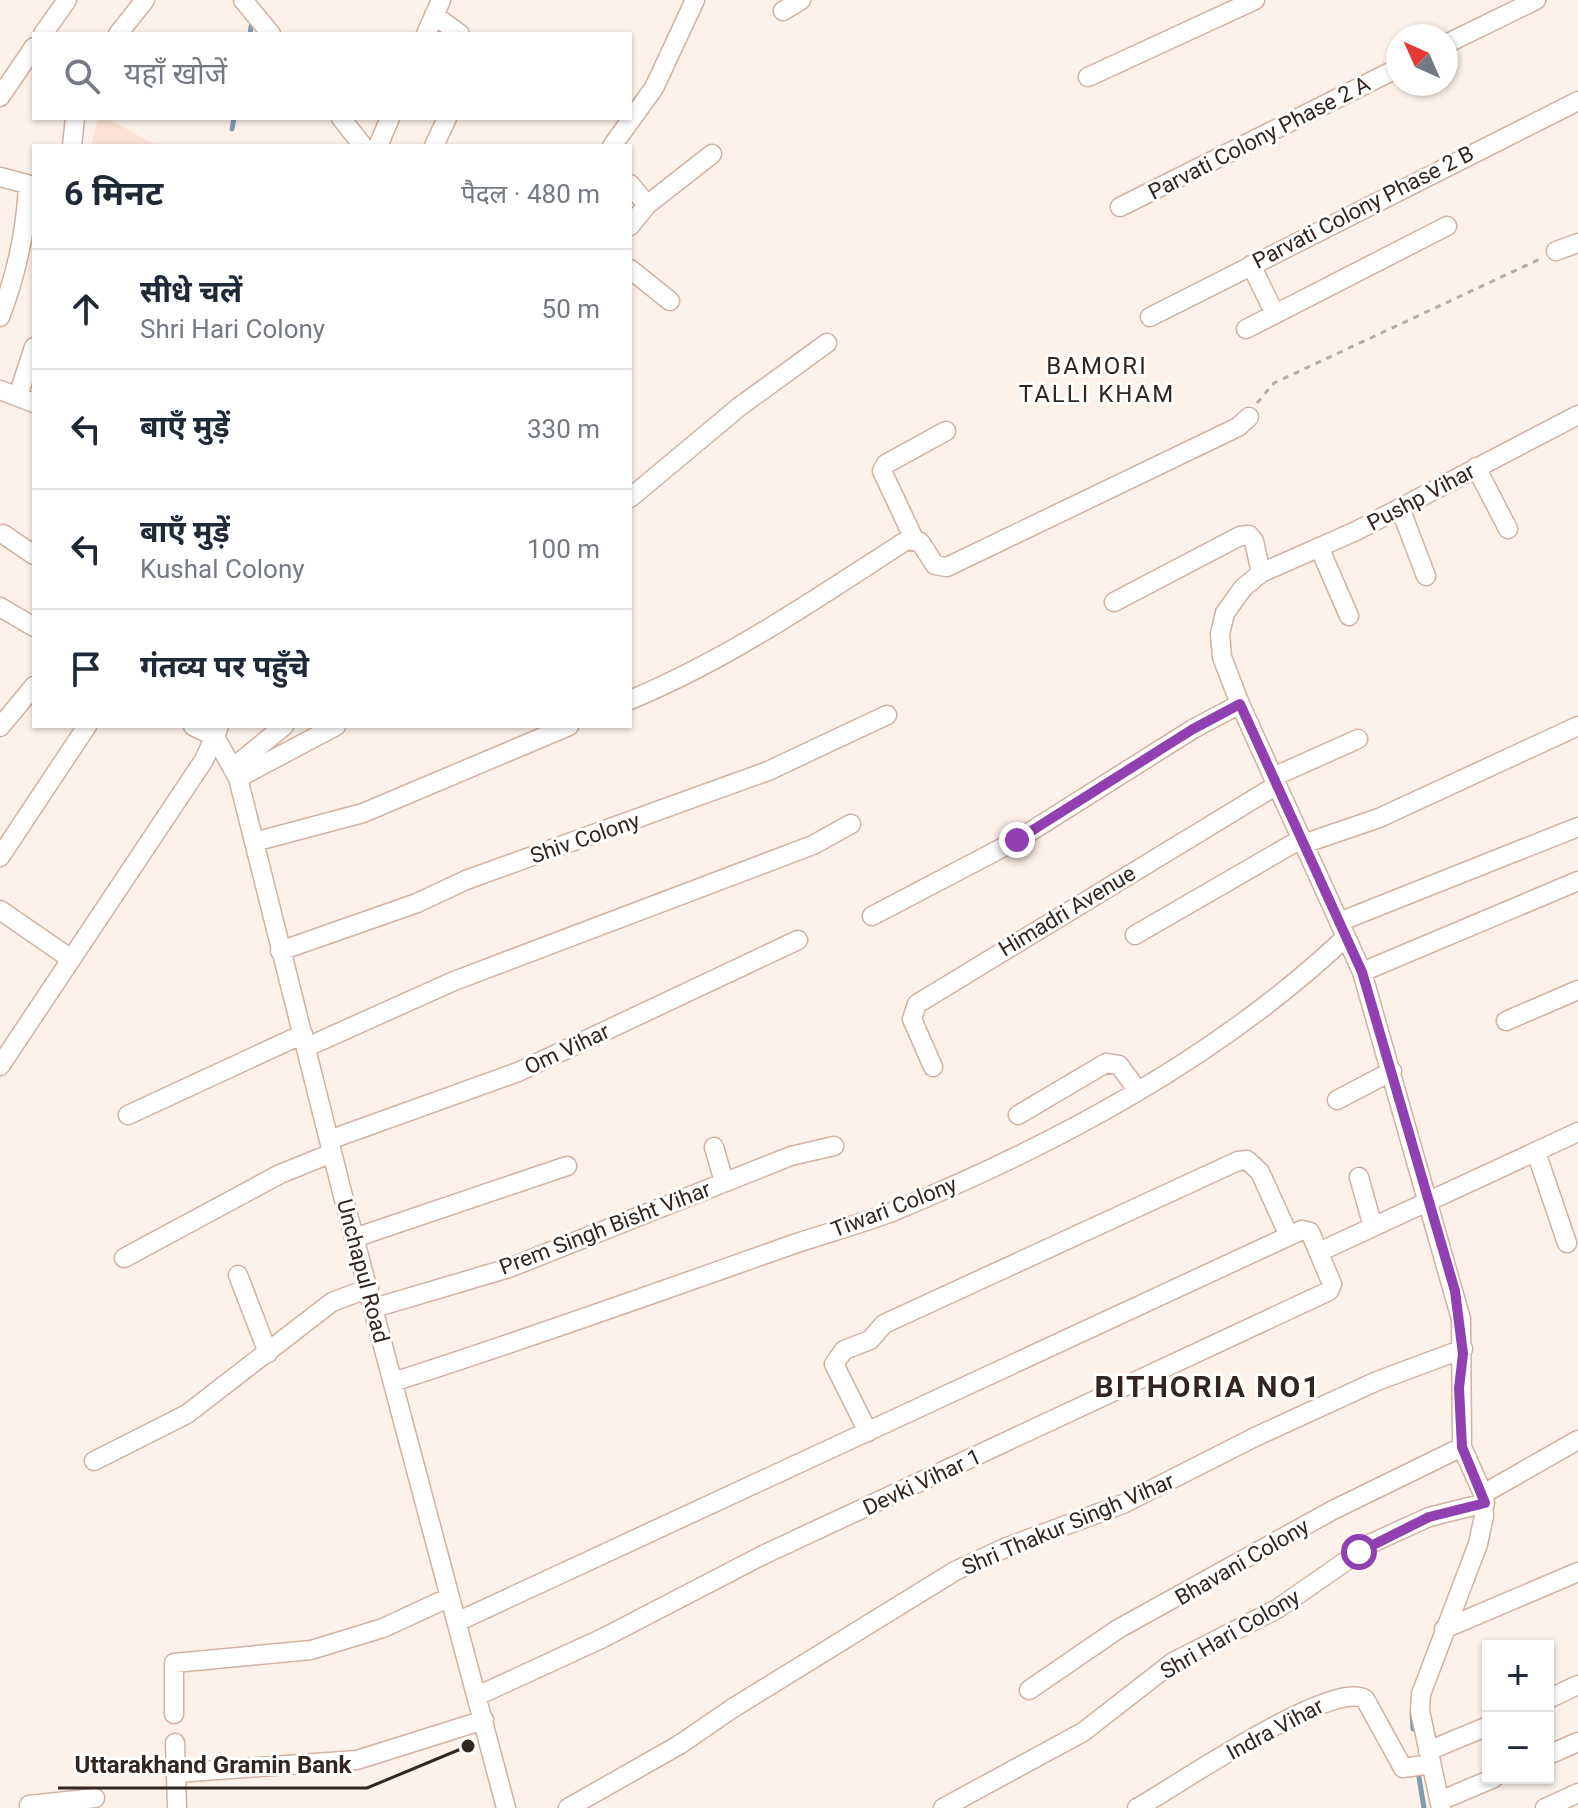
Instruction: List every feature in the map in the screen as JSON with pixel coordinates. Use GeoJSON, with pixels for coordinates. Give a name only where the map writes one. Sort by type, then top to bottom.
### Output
{"type":"FeatureCollection","features":[{"type":"Feature","properties":{"kind":"street"},"geometry":{"type":"LineString","coordinates":[[44,32],[67,0]]}},
{"type":"Feature","properties":{"kind":"street"},"geometry":{"type":"LineString","coordinates":[[120,32],[145,0]]}},
{"type":"Feature","properties":{"kind":"street"},"geometry":{"type":"LineString","coordinates":[[243,0],[269,32]]}},
{"type":"Feature","properties":{"kind":"street"},"geometry":{"type":"LineString","coordinates":[[632,118],[654,88],[695,0]]}},
{"type":"Feature","properties":{"kind":"street"},"geometry":{"type":"LineString","coordinates":[[783,11],[801,0]]}},
{"type":"Feature","properties":{"kind":"street"},"geometry":{"type":"LineString","coordinates":[[1088,77],[1255,0]]}},
{"type":"Feature","properties":{"kind":"street"},"geometry":{"type":"LineString","coordinates":[[1458,38],[1536,0]]}},
{"type":"Feature","properties":{"kind":"street"},"geometry":{"type":"LineString","coordinates":[[427,32],[437,8],[458,32]]}},
{"type":"Feature","properties":{"kind":"street"},"geometry":{"type":"LineString","coordinates":[[0,97],[32,50]]}},
{"type":"Feature","properties":{"kind":"street","name":"Parvati Colony Phase 2 A"},"geometry":{"type":"LineString","coordinates":[[1120,207],[1386,74]]}},
{"type":"Feature","properties":{"kind":"street","name":"Parvati Colony Phase 2 B"},"geometry":{"type":"LineString","coordinates":[[1150,317],[1578,101]]}},
{"type":"Feature","properties":{"kind":"street"},"geometry":{"type":"LineString","coordinates":[[72,144],[75,120]]}},
{"type":"Feature","properties":{"kind":"street"},"geometry":{"type":"LineString","coordinates":[[344,120],[380,144],[389,120]]}},
{"type":"Feature","properties":{"kind":"street"},"geometry":{"type":"LineString","coordinates":[[435,144],[446,120]]}},
{"type":"Feature","properties":{"kind":"street"},"geometry":{"type":"LineString","coordinates":[[613,144],[631,120]]}},
{"type":"Feature","properties":{"kind":"street"},"geometry":{"type":"LineString","coordinates":[[632,224],[647,205],[712,154]]}},
{"type":"Feature","properties":{"kind":"street"},"geometry":{"type":"LineString","coordinates":[[0,177],[31,185],[17,270],[0,317]]}},
{"type":"Feature","properties":{"kind":"street"},"geometry":{"type":"LineString","coordinates":[[632,186],[647,205]]}},
{"type":"Feature","properties":{"kind":"street"},"geometry":{"type":"LineString","coordinates":[[1246,329],[1447,226]]}},
{"type":"Feature","properties":{"kind":"street"},"geometry":{"type":"LineString","coordinates":[[1556,251],[1578,243]]}},
{"type":"Feature","properties":{"kind":"street"},"geometry":{"type":"LineString","coordinates":[[1251,265],[1275,314]]}},
{"type":"Feature","properties":{"kind":"street"},"geometry":{"type":"LineString","coordinates":[[632,271],[670,301]]}},
{"type":"Feature","properties":{"kind":"street"},"geometry":{"type":"LineString","coordinates":[[632,496],[739,407],[827,343]]}},
{"type":"Feature","properties":{"kind":"street"},"geometry":{"type":"LineString","coordinates":[[17,396],[32,353]]}},
{"type":"Feature","properties":{"kind":"street","name":"Pushp Vihar"},"geometry":{"type":"LineString","coordinates":[[1261,573],[1400,508],[1578,415]]}},
{"type":"Feature","properties":{"kind":"street"},"geometry":{"type":"LineString","coordinates":[[946,431],[886,464],[882,471],[914,539],[935,565],[947,567],[1225,434],[1249,417]]}},
{"type":"Feature","properties":{"kind":"street"},"geometry":{"type":"LineString","coordinates":[[1476,467],[1508,529]]}},
{"type":"Feature","properties":{"kind":"street"},"geometry":{"type":"LineString","coordinates":[[1400,508],[1426,576]]}},
{"type":"Feature","properties":{"kind":"street"},"geometry":{"type":"LineString","coordinates":[[3,534],[32,554]]}},
{"type":"Feature","properties":{"kind":"street"},"geometry":{"type":"LineString","coordinates":[[1114,602],[1240,536],[1249,535],[1254,541],[1261,573],[1243,588],[1225,613],[1220,634],[1222,657],[1240,704],[1362,972],[1455,1291],[1463,1349],[1459,1388],[1462,1447],[1484,1498],[1478,1544],[1421,1694],[1420,1711],[1424,1763],[1440,1804],[1482,1784]]}},
{"type":"Feature","properties":{"kind":"street"},"geometry":{"type":"LineString","coordinates":[[632,699],[730,651],[914,539]]}},
{"type":"Feature","properties":{"kind":"street"},"geometry":{"type":"LineString","coordinates":[[1319,547],[1349,616]]}},
{"type":"Feature","properties":{"kind":"street"},"geometry":{"type":"LineString","coordinates":[[0,607],[32,625]]}},
{"type":"Feature","properties":{"kind":"street"},"geometry":{"type":"LineString","coordinates":[[0,727],[32,688]]}},
{"type":"Feature","properties":{"kind":"street"},"geometry":{"type":"LineString","coordinates":[[872,916],[1017,840],[1193,729],[1240,704]]}},
{"type":"Feature","properties":{"kind":"street","name":"Shiv Colony"},"geometry":{"type":"LineString","coordinates":[[280,951],[768,771],[887,715]]}},
{"type":"Feature","properties":{"kind":"street"},"geometry":{"type":"LineString","coordinates":[[1135,935],[1302,842],[1379,818],[1578,726]]}},
{"type":"Feature","properties":{"kind":"street"},"geometry":{"type":"LineString","coordinates":[[0,857],[86,728]]}},
{"type":"Feature","properties":{"kind":"street"},"geometry":{"type":"LineString","coordinates":[[236,772],[282,728]]}},
{"type":"Feature","properties":{"kind":"street"},"geometry":{"type":"LineString","coordinates":[[236,772],[332,728]]}},
{"type":"Feature","properties":{"kind":"street"},"geometry":{"type":"LineString","coordinates":[[254,842],[363,813],[564,728]]}},
{"type":"Feature","properties":{"kind":"street"},"geometry":{"type":"LineString","coordinates":[[0,1066],[7,1046],[71,959],[204,760],[217,732]]}},
{"type":"Feature","properties":{"kind":"street","name":"Unchapul Road"},"geometry":{"type":"LineString","coordinates":[[217,732],[236,772],[330,1147],[459,1621],[506,1808]]}},
{"type":"Feature","properties":{"kind":"street","name":"Himadri Avenue"},"geometry":{"type":"LineString","coordinates":[[933,1067],[912,1019],[917,1004],[1275,781],[1358,739]]}},
{"type":"Feature","properties":{"kind":"street"},"geometry":{"type":"LineString","coordinates":[[128,1115],[454,981],[813,845],[851,824]]}},
{"type":"Feature","properties":{"kind":"street"},"geometry":{"type":"LineString","coordinates":[[1342,929],[1578,827]]}},
{"type":"Feature","properties":{"kind":"street"},"geometry":{"type":"LineString","coordinates":[[1362,972],[1578,881]]}},
{"type":"Feature","properties":{"kind":"street"},"geometry":{"type":"LineString","coordinates":[[0,910],[71,959]]}},
{"type":"Feature","properties":{"kind":"street","name":"Tiwari Colony"},"geometry":{"type":"LineString","coordinates":[[393,1382],[890,1212],[999,1164],[1138,1091],[1249,1018],[1306,975],[1342,929]]}},
{"type":"Feature","properties":{"kind":"street","name":"Om Vihar"},"geometry":{"type":"LineString","coordinates":[[124,1258],[330,1147],[518,1072],[798,940]]}},
{"type":"Feature","properties":{"kind":"street"},"geometry":{"type":"LineString","coordinates":[[1506,1021],[1578,990]]}},
{"type":"Feature","properties":{"kind":"street"},"geometry":{"type":"LineString","coordinates":[[1018,1115],[1106,1063],[1119,1065],[1138,1091]]}},
{"type":"Feature","properties":{"kind":"street"},"geometry":{"type":"LineString","coordinates":[[1337,1100],[1392,1071]]}},
{"type":"Feature","properties":{"kind":"street"},"geometry":{"type":"LineString","coordinates":[[459,1621],[1289,1236],[1307,1229],[1319,1252],[1578,1132]]}},
{"type":"Feature","properties":{"kind":"street","name":"Prem Singh Bisht Vihar"},"geometry":{"type":"LineString","coordinates":[[374,1308],[509,1268],[791,1156],[834,1146]]}},
{"type":"Feature","properties":{"kind":"street"},"geometry":{"type":"LineString","coordinates":[[714,1147],[724,1182]]}},
{"type":"Feature","properties":{"kind":"street"},"geometry":{"type":"LineString","coordinates":[[1536,1152],[1567,1243]]}},
{"type":"Feature","properties":{"kind":"street"},"geometry":{"type":"LineString","coordinates":[[868,1432],[834,1364],[844,1350],[870,1340],[884,1324],[1238,1161],[1247,1160],[1260,1172],[1289,1236]]}},
{"type":"Feature","properties":{"kind":"street"},"geometry":{"type":"LineString","coordinates":[[354,1238],[567,1166]]}},
{"type":"Feature","properties":{"kind":"street"},"geometry":{"type":"LineString","coordinates":[[1359,1177],[1373,1227]]}},
{"type":"Feature","properties":{"kind":"street","name":"Devki Vihar 1"},"geometry":{"type":"LineString","coordinates":[[477,1696],[603,1638],[763,1555],[1329,1291],[1332,1284],[1319,1252]]}},
{"type":"Feature","properties":{"kind":"street"},"geometry":{"type":"LineString","coordinates":[[238,1275],[268,1353]]}},
{"type":"Feature","properties":{"kind":"street"},"geometry":{"type":"LineString","coordinates":[[94,1461],[187,1414],[332,1302],[369,1288]]}},
{"type":"Feature","properties":{"kind":"street","name":"Shri Thakur Singh Vihar"},"geometry":{"type":"LineString","coordinates":[[568,1808],[679,1745],[733,1708],[955,1571],[1007,1547],[1123,1504],[1377,1381],[1463,1349]]}},
{"type":"Feature","properties":{"kind":"street","name":"Shri Hari Colony"},"geometry":{"type":"LineString","coordinates":[[943,1808],[1083,1732],[1173,1662],[1277,1609],[1372,1543],[1429,1517],[1484,1498],[1578,1440]]}},
{"type":"Feature","properties":{"kind":"street","name":"Bhavani Colony"},"geometry":{"type":"LineString","coordinates":[[1029,1690],[1118,1629],[1333,1510],[1462,1447]]}},
{"type":"Feature","properties":{"kind":"street"},"geometry":{"type":"LineString","coordinates":[[1444,1629],[1578,1572]]}},
{"type":"Feature","properties":{"kind":"street"},"geometry":{"type":"LineString","coordinates":[[174,1714],[174,1663],[311,1650],[383,1628],[450,1597]]}},
{"type":"Feature","properties":{"kind":"street"},"geometry":{"type":"LineString","coordinates":[[1554,1696],[1578,1685]]}},
{"type":"Feature","properties":{"kind":"street","name":"Indra Vihar"},"geometry":{"type":"LineString","coordinates":[[1137,1808],[1260,1734],[1323,1701],[1344,1695],[1365,1699],[1396,1761],[1403,1768],[1424,1763]]}},
{"type":"Feature","properties":{"kind":"street"},"geometry":{"type":"LineString","coordinates":[[176,1773],[357,1760],[484,1720]]}},
{"type":"Feature","properties":{"kind":"street"},"geometry":{"type":"LineString","coordinates":[[1424,1763],[1482,1729]]}},
{"type":"Feature","properties":{"kind":"street"},"geometry":{"type":"LineString","coordinates":[[1554,1752],[1578,1742]]}},
{"type":"Feature","properties":{"kind":"street"},"geometry":{"type":"LineString","coordinates":[[175,1743],[177,1808]]}},
{"type":"Feature","properties":{"kind":"street"},"geometry":{"type":"LineString","coordinates":[[1545,1808],[1578,1793]]}},
{"type":"Feature","properties":{"kind":"street"},"geometry":{"type":"LineString","coordinates":[[29,1805],[95,1796]]}},
{"type":"Feature","properties":{"kind":"path"},"geometry":{"type":"LineString","coordinates":[[1249,417],[1266,389],[1274,383],[1556,251]]}},
{"type":"Feature","properties":{"kind":"shaded area"},"geometry":{"type":"Polygon","coordinates":[[[98,120],[111,120],[153,144],[92,144],[98,120]]]}},
{"type":"Feature","properties":{"kind":"waterway"},"geometry":{"type":"LineString","coordinates":[[250,32],[252,21]]}},
{"type":"Feature","properties":{"kind":"waterway"},"geometry":{"type":"LineString","coordinates":[[232,129],[234,120]]}},
{"type":"Feature","properties":{"kind":"waterway"},"geometry":{"type":"LineString","coordinates":[[1412,1712],[1413,1729]]}},
{"type":"Feature","properties":{"kind":"waterway"},"geometry":{"type":"LineString","coordinates":[[1418,1771],[1424,1808]]}},
{"type":"Feature","properties":{"kind":"place","name":"Uttarakhand Gramin Bank"},"geometry":{"type":"Point","coordinates":[468,1746]}},
{"type":"Feature","properties":{"kind":"district","name":"BAMORI TALLI KHAM"},"geometry":{"type":"Point","coordinates":[1097,380]}},
{"type":"Feature","properties":{"kind":"district","name":"BITHORIA NO1"},"geometry":{"type":"Point","coordinates":[1208,1386]}},
{"type":"Feature","properties":{"kind":"route"},"geometry":{"type":"LineString","coordinates":[[1017,840],[1193,729],[1240,704],[1362,972],[1461,1319],[1463,1354],[1459,1388],[1462,1447],[1485,1503],[1429,1517],[1359,1552]]}}]}
